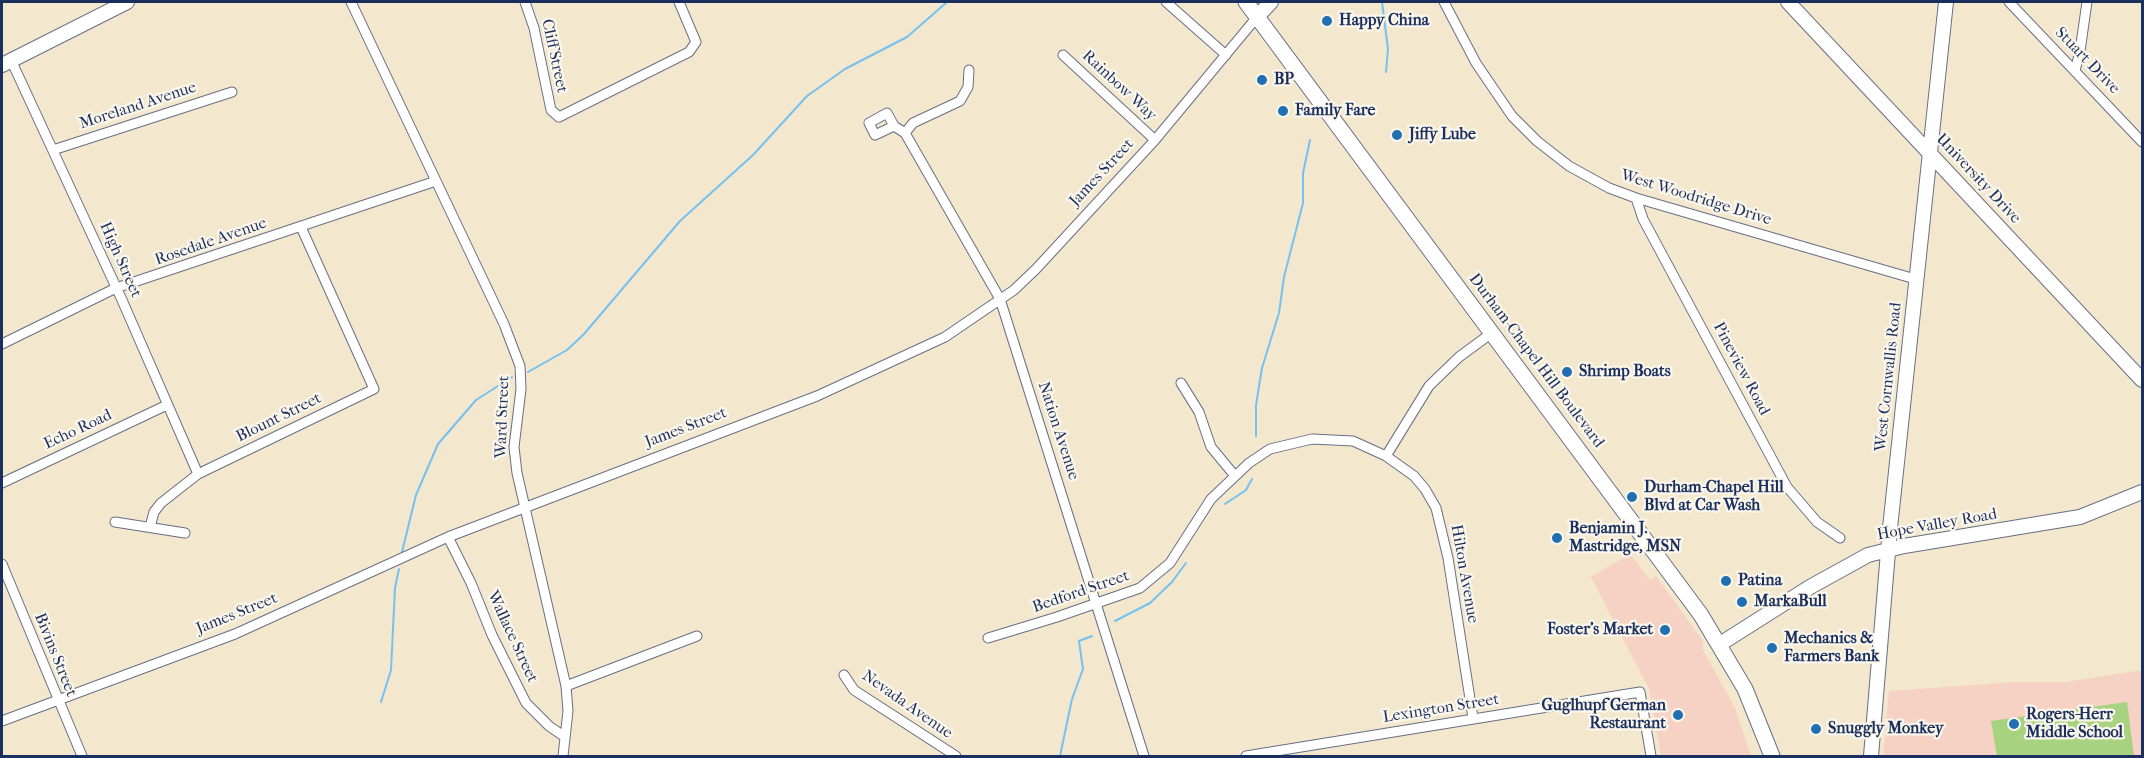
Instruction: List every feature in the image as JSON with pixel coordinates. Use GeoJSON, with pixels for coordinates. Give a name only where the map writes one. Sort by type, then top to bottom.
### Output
{"type":"FeatureCollection","features":[{"type":"Feature","properties":{"kind":"main road","name":"Durham-Chapel Hill Boulevard"},"geometry":{"type":"LineString","coordinates":[[1246,2],[1646,538],[1720,644],[1749,697],[1772,756]]}},
{"type":"Feature","properties":{"kind":"street"},"geometry":{"type":"LineString","coordinates":[[6,62],[127,2]]}},
{"type":"Feature","properties":{"kind":"street","name":"Ward Street"},"geometry":{"type":"LineString","coordinates":[[351,2],[504,324],[520,366],[521,388],[514,447],[525,507],[566,686],[568,711],[563,756]]}},
{"type":"Feature","properties":{"kind":"street","name":"Cliff Street"},"geometry":{"type":"LineString","coordinates":[[525,2],[534,28],[549,103],[555,116],[564,116],[684,56],[694,47],[694,35],[679,2]]}},
{"type":"Feature","properties":{"kind":"street"},"geometry":{"type":"LineString","coordinates":[[1166,2],[1226,55]]}},
{"type":"Feature","properties":{"kind":"street","name":"James Street"},"geometry":{"type":"LineString","coordinates":[[2,721],[266,622],[448,537],[848,384],[945,337],[1000,299],[1036,269],[1155,140],[1270,2]]}},
{"type":"Feature","properties":{"kind":"street","name":"West Woodridge Drive"},"geometry":{"type":"LineString","coordinates":[[1444,2],[1486,79],[1525,130],[1569,166],[1609,188],[1636,198],[1915,279]]}},
{"type":"Feature","properties":{"kind":"street","name":"University Drive"},"geometry":{"type":"LineString","coordinates":[[1788,2],[2142,380]]}},
{"type":"Feature","properties":{"kind":"street","name":"West Cornwallis Road"},"geometry":{"type":"LineString","coordinates":[[1871,756],[1915,279],[1946,2]]}},
{"type":"Feature","properties":{"kind":"street","name":"Stuart Drive"},"geometry":{"type":"LineString","coordinates":[[2009,2],[2142,142]]}},
{"type":"Feature","properties":{"kind":"street"},"geometry":{"type":"LineString","coordinates":[[2074,71],[2080,51],[2087,2]]}},
{"type":"Feature","properties":{"kind":"street","name":"Rainbow Way"},"geometry":{"type":"LineString","coordinates":[[1062,55],[1155,140]]}},
{"type":"Feature","properties":{"kind":"street","name":"High Street"},"geometry":{"type":"LineString","coordinates":[[6,62],[53,150],[198,474]]}},
{"type":"Feature","properties":{"kind":"street"},"geometry":{"type":"LineString","coordinates":[[894,126],[905,133],[913,123],[960,101],[969,87],[969,70]]}},
{"type":"Feature","properties":{"kind":"street","name":"Moreland Avenue"},"geometry":{"type":"LineString","coordinates":[[53,150],[232,92]]}},
{"type":"Feature","properties":{"kind":"street","name":"Nation Avenue"},"geometry":{"type":"LineString","coordinates":[[905,133],[1000,299],[1144,756]]}},
{"type":"Feature","properties":{"kind":"street","name":"Rosedale Avenue"},"geometry":{"type":"LineString","coordinates":[[2,344],[116,288],[436,181]]}},
{"type":"Feature","properties":{"kind":"street","name":"Pineview Road"},"geometry":{"type":"LineString","coordinates":[[1636,198],[1643,219],[1787,487],[1816,522],[1840,538]]}},
{"type":"Feature","properties":{"kind":"street","name":"Blount Street"},"geometry":{"type":"LineString","coordinates":[[150,527],[154,512],[161,503],[198,474],[374,389],[301,227]]}},
{"type":"Feature","properties":{"kind":"street"},"geometry":{"type":"LineString","coordinates":[[1386,456],[1429,386],[1459,357],[1493,332]]}},
{"type":"Feature","properties":{"kind":"street"},"geometry":{"type":"LineString","coordinates":[[1181,382],[1199,412],[1211,447],[1235,476]]}},
{"type":"Feature","properties":{"kind":"street","name":"Echo Road"},"geometry":{"type":"LineString","coordinates":[[2,483],[167,405]]}},
{"type":"Feature","properties":{"kind":"street","name":"Bedford Street"},"geometry":{"type":"LineString","coordinates":[[988,638],[1133,592],[1163,570],[1205,507],[1235,476],[1270,449],[1302,440],[1353,441],[1386,456]]}},
{"type":"Feature","properties":{"kind":"street","name":"Hilton Avenue"},"geometry":{"type":"LineString","coordinates":[[1386,456],[1422,484],[1440,520],[1473,718]]}},
{"type":"Feature","properties":{"kind":"street","name":"Hope Valley Road"},"geometry":{"type":"LineString","coordinates":[[1720,644],[1846,566],[1889,549],[2079,517],[2142,492]]}},
{"type":"Feature","properties":{"kind":"street"},"geometry":{"type":"LineString","coordinates":[[115,522],[185,532]]}},
{"type":"Feature","properties":{"kind":"street","name":"Wallace Street"},"geometry":{"type":"LineString","coordinates":[[448,537],[471,583],[492,635],[526,702],[549,726],[566,737]]}},
{"type":"Feature","properties":{"kind":"street","name":"Bivins Street"},"geometry":{"type":"LineString","coordinates":[[2,564],[82,756]]}},
{"type":"Feature","properties":{"kind":"street"},"geometry":{"type":"LineString","coordinates":[[566,686],[697,636]]}},
{"type":"Feature","properties":{"kind":"street","name":"Nevada Avenue"},"geometry":{"type":"LineString","coordinates":[[844,675],[854,690],[956,756]]}},
{"type":"Feature","properties":{"kind":"street","name":"Lexington Street"},"geometry":{"type":"LineString","coordinates":[[1246,756],[1640,692],[1651,756]]}},
{"type":"Feature","properties":{"kind":"shaded area"},"geometry":{"type":"Polygon","coordinates":[[[1630,554],[1650,580],[1656,576],[1703,641],[1703,650],[1735,708],[1751,756],[1661,756],[1649,689],[1591,577],[1630,554]]]}},
{"type":"Feature","properties":{"kind":"shaded area","name":"Rogers-Herr Middle School"},"geometry":{"type":"Polygon","coordinates":[[[2142,670],[2142,756],[1883,756],[1889,691],[2015,682],[2066,682],[2142,670]]]}},
{"type":"Feature","properties":{"kind":"green space"},"geometry":{"type":"Polygon","coordinates":[[[2127,702],[2134,756],[1997,756],[1991,721],[2127,702]]]}},
{"type":"Feature","properties":{"kind":"waterway"},"geometry":{"type":"LineString","coordinates":[[528,372],[567,350],[584,334],[680,221],[753,155],[807,96],[845,69],[907,37],[947,2]]}},
{"type":"Feature","properties":{"kind":"waterway"},"geometry":{"type":"LineString","coordinates":[[1382,2],[1388,49],[1386,72]]}},
{"type":"Feature","properties":{"kind":"waterway"},"geometry":{"type":"LineString","coordinates":[[1256,436],[1256,405],[1262,368],[1279,313],[1284,277],[1303,203],[1303,173],[1310,140]]}},
{"type":"Feature","properties":{"kind":"waterway"},"geometry":{"type":"LineString","coordinates":[[402,552],[416,495],[438,444],[476,400],[512,377]]}},
{"type":"Feature","properties":{"kind":"waterway"},"geometry":{"type":"LineString","coordinates":[[1225,504],[1246,490],[1252,479]]}},
{"type":"Feature","properties":{"kind":"waterway"},"geometry":{"type":"LineString","coordinates":[[1115,621],[1150,603],[1172,582],[1186,563]]}},
{"type":"Feature","properties":{"kind":"waterway"},"geometry":{"type":"LineString","coordinates":[[381,702],[391,670],[395,588],[399,569]]}},
{"type":"Feature","properties":{"kind":"waterway"},"geometry":{"type":"LineString","coordinates":[[1060,756],[1072,699],[1083,669],[1079,641],[1092,636]]}},
{"type":"Feature","properties":{"kind":"place","name":"Happy China"},"geometry":{"type":"Point","coordinates":[1327,21]}},
{"type":"Feature","properties":{"kind":"place","name":"BP"},"geometry":{"type":"Point","coordinates":[1262,80]}},
{"type":"Feature","properties":{"kind":"place","name":"Family Fare"},"geometry":{"type":"Point","coordinates":[1283,111]}},
{"type":"Feature","properties":{"kind":"place","name":"Jiffy Lube"},"geometry":{"type":"Point","coordinates":[1397,135]}},
{"type":"Feature","properties":{"kind":"place","name":"Shrimp Boats"},"geometry":{"type":"Point","coordinates":[1567,372]}},
{"type":"Feature","properties":{"kind":"place","name":"Durham-Chapel Hill Blvd at Car Wash"},"geometry":{"type":"Point","coordinates":[1632,497]}},
{"type":"Feature","properties":{"kind":"place","name":"Benjamin J. Mastridge, MSN"},"geometry":{"type":"Point","coordinates":[1557,538]}},
{"type":"Feature","properties":{"kind":"place","name":"Patina"},"geometry":{"type":"Point","coordinates":[1726,581]}},
{"type":"Feature","properties":{"kind":"place","name":"MarkaBull"},"geometry":{"type":"Point","coordinates":[1742,602]}},
{"type":"Feature","properties":{"kind":"place","name":"Foster's Market"},"geometry":{"type":"Point","coordinates":[1665,630]}},
{"type":"Feature","properties":{"kind":"place","name":"Mechanics & Farmers Bank"},"geometry":{"type":"Point","coordinates":[1772,648]}},
{"type":"Feature","properties":{"kind":"place","name":"Guglhupf German Restaurant"},"geometry":{"type":"Point","coordinates":[1678,715]}},
{"type":"Feature","properties":{"kind":"place","name":"Rogers-Herr Middle School"},"geometry":{"type":"Point","coordinates":[2014,724]}},
{"type":"Feature","properties":{"kind":"place","name":"Snuggly Monkey"},"geometry":{"type":"Point","coordinates":[1816,729]}}]}
